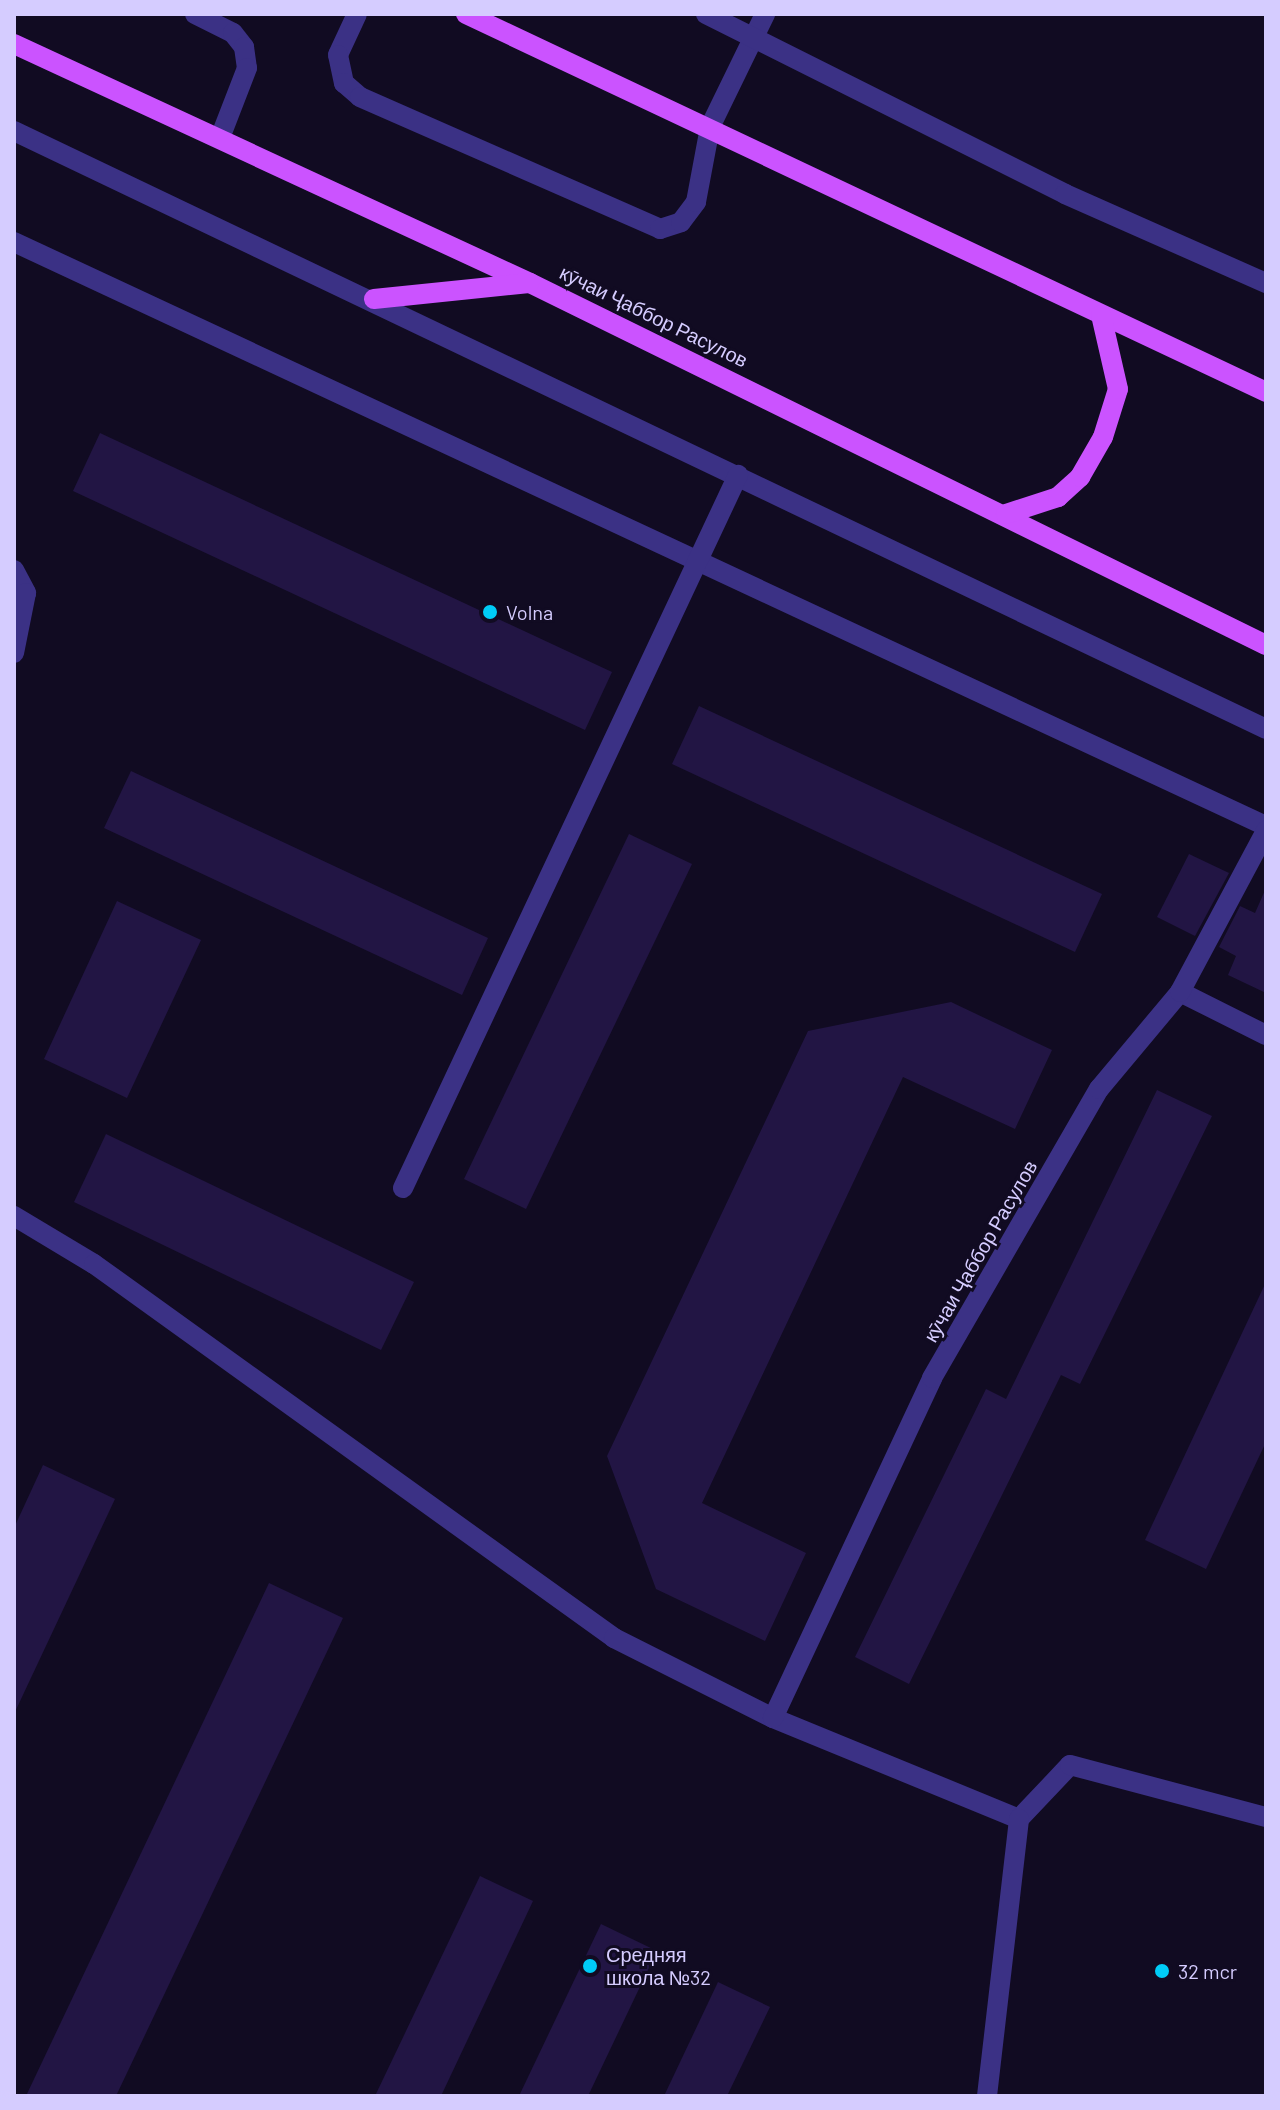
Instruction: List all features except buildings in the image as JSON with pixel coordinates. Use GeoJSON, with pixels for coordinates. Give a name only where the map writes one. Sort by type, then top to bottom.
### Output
{"type":"FeatureCollection","features":[{"type":"Feature","properties":{"kind":"main road"},"geometry":{"type":"LineString","coordinates":[[466,14],[1266,392]]}},
{"type":"Feature","properties":{"kind":"main road","name":"кӯчаи Ҷаббор Расулов"},"geometry":{"type":"LineString","coordinates":[[14,44],[530,283],[1006,514],[1266,645]]}},
{"type":"Feature","properties":{"kind":"main road"},"geometry":{"type":"LineString","coordinates":[[374,299],[530,283]]}},
{"type":"Feature","properties":{"kind":"main road"},"geometry":{"type":"LineString","coordinates":[[1006,514],[1058,497],[1080,477],[1103,437],[1118,389],[1101,315]]}},
{"type":"Feature","properties":{"kind":"street"},"geometry":{"type":"LineString","coordinates":[[195,14],[233,33],[244,47],[247,68],[220,138]]}},
{"type":"Feature","properties":{"kind":"street"},"geometry":{"type":"LineString","coordinates":[[357,14],[338,55],[344,83],[360,97],[660,229],[681,222],[696,202],[710,127],[765,14]]}},
{"type":"Feature","properties":{"kind":"street"},"geometry":{"type":"LineString","coordinates":[[706,14],[755,35],[1065,194],[1266,283]]}},
{"type":"Feature","properties":{"kind":"street"},"geometry":{"type":"LineString","coordinates":[[14,131],[374,299],[1266,729]]}},
{"type":"Feature","properties":{"kind":"street"},"geometry":{"type":"LineString","coordinates":[[14,242],[694,563],[1266,828]]}},
{"type":"Feature","properties":{"kind":"street"},"geometry":{"type":"LineString","coordinates":[[403,1188],[694,563],[738,475]]}},
{"type":"Feature","properties":{"kind":"street"},"geometry":{"type":"LineString","coordinates":[[14,570],[26,593],[14,653]]}},
{"type":"Feature","properties":{"kind":"street","name":"кӯчаи Ҷаббор Расулов"},"geometry":{"type":"LineString","coordinates":[[773,1718],[932,1378],[1099,1089],[1180,992],[1266,828]]}},
{"type":"Feature","properties":{"kind":"street"},"geometry":{"type":"LineString","coordinates":[[1180,992],[1266,1035]]}},
{"type":"Feature","properties":{"kind":"street"},"geometry":{"type":"LineString","coordinates":[[14,1216],[94,1264],[614,1638],[773,1718],[1019,1819]]}},
{"type":"Feature","properties":{"kind":"street"},"geometry":{"type":"LineString","coordinates":[[987,2096],[1019,1819],[1070,1765],[1266,1817]]}},
{"type":"Feature","properties":{"kind":"place","name":"Volna"},"geometry":{"type":"Point","coordinates":[490,612]}},
{"type":"Feature","properties":{"kind":"place","name":"Средняя школа №32"},"geometry":{"type":"Point","coordinates":[590,1966]}},
{"type":"Feature","properties":{"kind":"place","name":"32 mcr"},"geometry":{"type":"Point","coordinates":[1162,1971]}}]}
